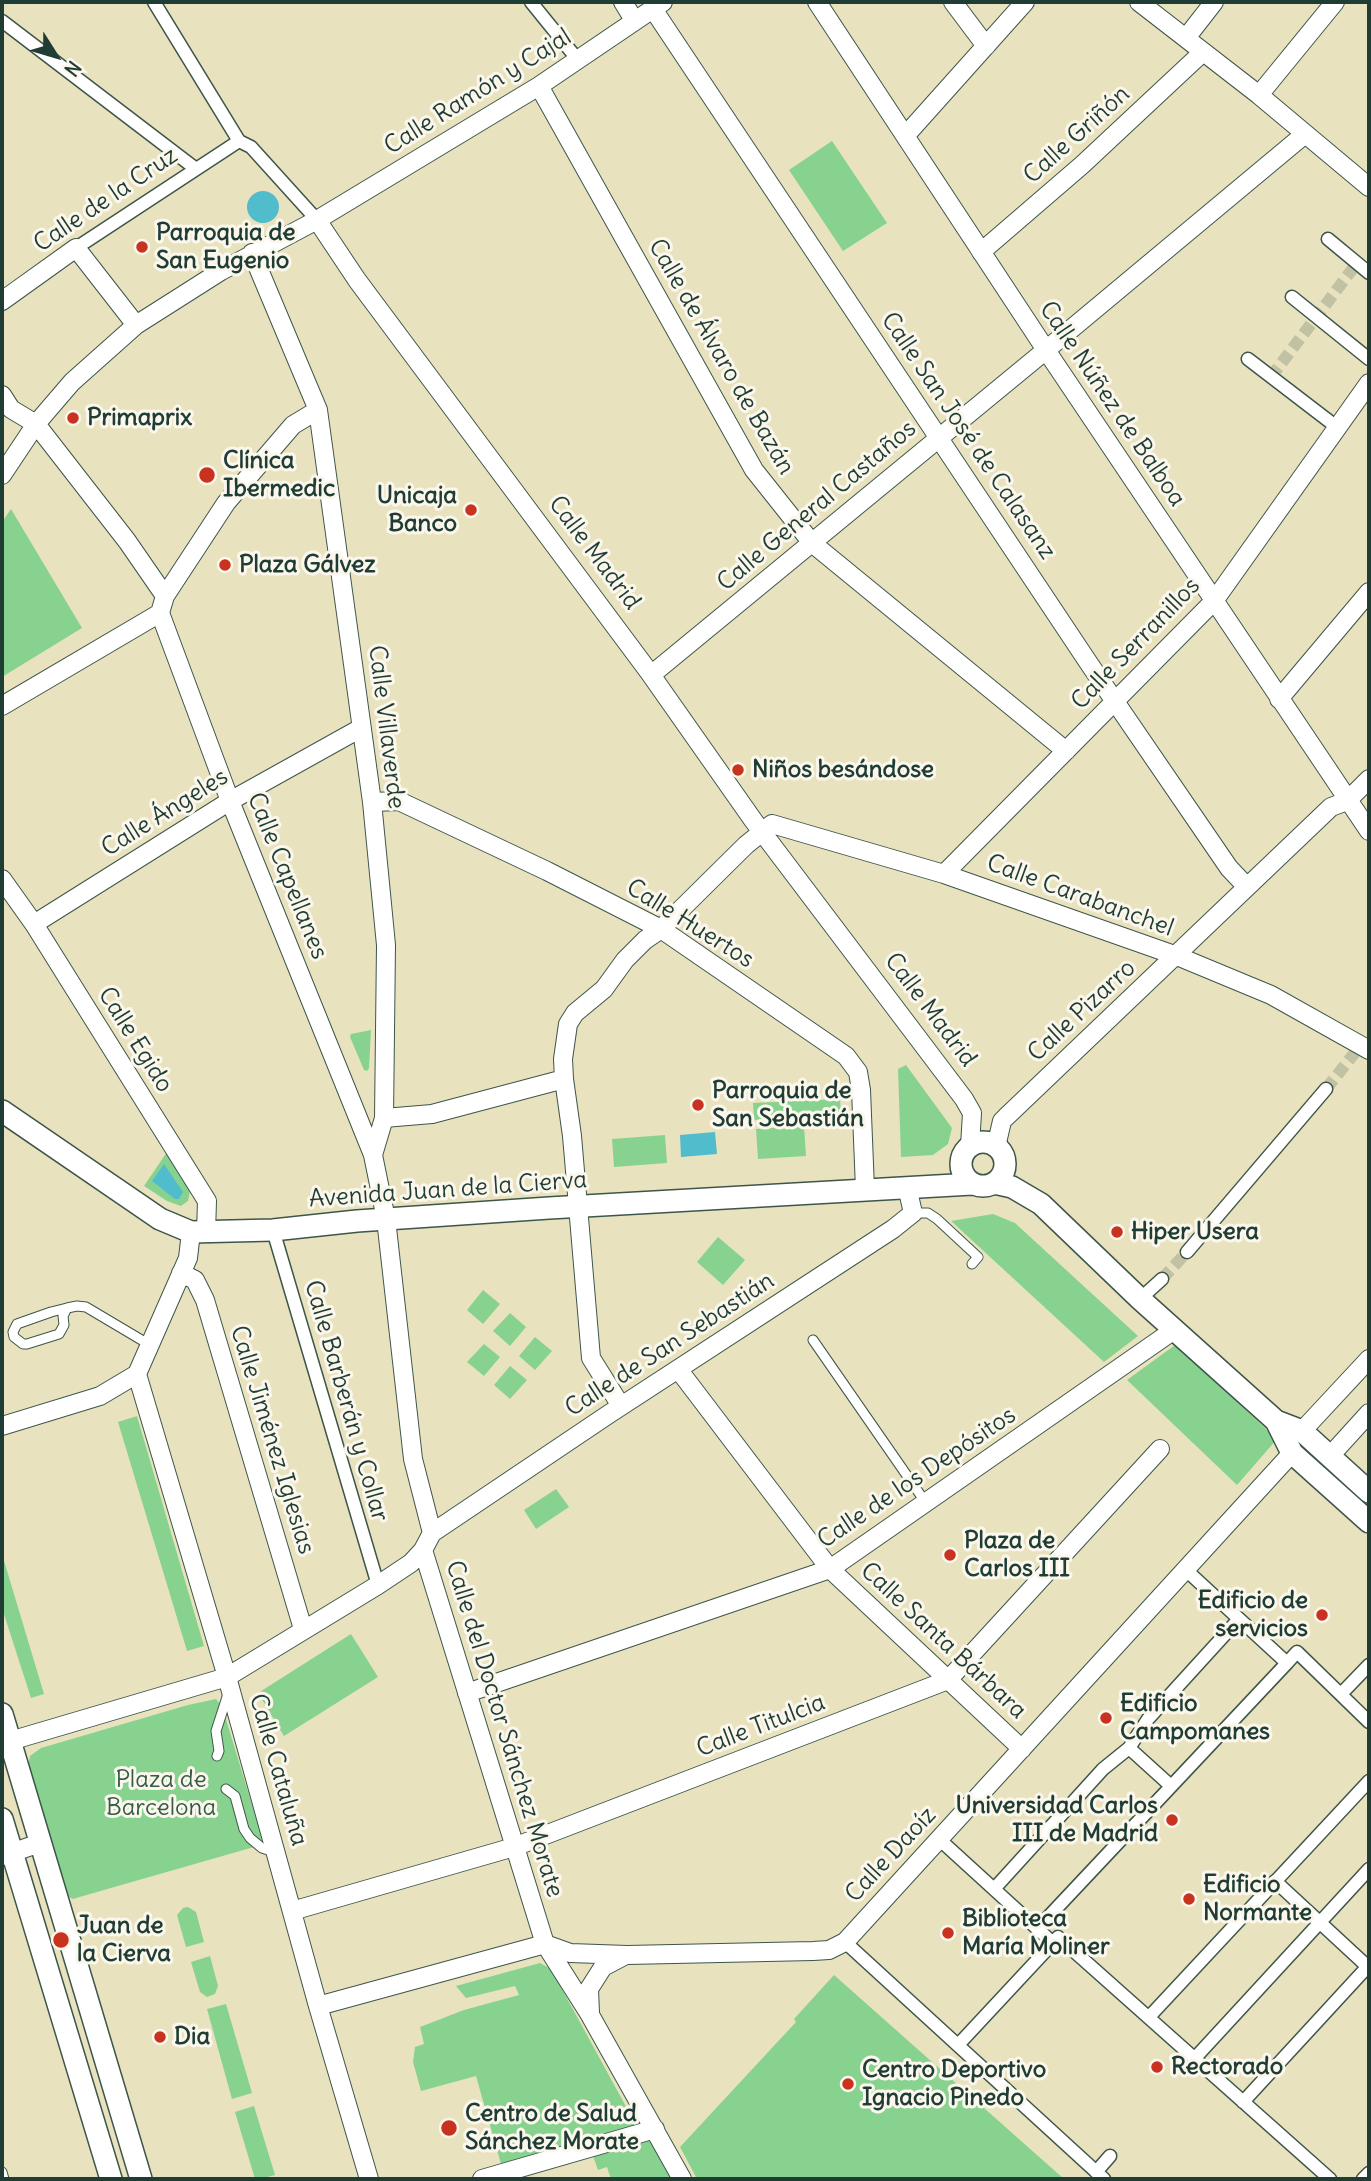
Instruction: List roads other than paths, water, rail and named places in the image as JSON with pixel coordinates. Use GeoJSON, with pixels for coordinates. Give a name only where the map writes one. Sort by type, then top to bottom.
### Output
{"type":"FeatureCollection","features":[{"type":"Feature","properties":{"kind":"street","name":"Calle Madrid"},"geometry":{"type":"LineString","coordinates":[[154,2],[239,141],[251,147],[317,220],[366,291],[651,674],[763,832],[964,1099],[972,1113],[965,1156]]}},
{"type":"Feature","properties":{"kind":"street"},"geometry":{"type":"LineString","coordinates":[[531,2],[578,60]]}},
{"type":"Feature","properties":{"kind":"street"},"geometry":{"type":"LineString","coordinates":[[622,2],[634,20]]}},
{"type":"Feature","properties":{"kind":"street","name":"Calle Núñez de Balboa"},"geometry":{"type":"LineString","coordinates":[[817,2],[1046,350],[1369,831]]}},
{"type":"Feature","properties":{"kind":"street"},"geometry":{"type":"LineString","coordinates":[[953,2],[986,46]]}},
{"type":"Feature","properties":{"kind":"street"},"geometry":{"type":"LineString","coordinates":[[906,135],[1025,2]]}},
{"type":"Feature","properties":{"kind":"street"},"geometry":{"type":"LineString","coordinates":[[1139,2],[1259,95],[1369,187]]}},
{"type":"Feature","properties":{"kind":"street"},"geometry":{"type":"LineString","coordinates":[[1186,38],[1214,2]]}},
{"type":"Feature","properties":{"kind":"street"},"geometry":{"type":"LineString","coordinates":[[1259,95],[1335,2]]}},
{"type":"Feature","properties":{"kind":"street","name":"Calle Ramón y Cajal"},"geometry":{"type":"LineString","coordinates":[[2,475],[36,424],[72,382],[136,325],[252,253],[317,220],[539,86],[658,5]]}},
{"type":"Feature","properties":{"kind":"street","name":"Calle San José de Calasanz"},"geometry":{"type":"LineString","coordinates":[[658,5],[1116,703],[1229,868],[1247,887]]}},
{"type":"Feature","properties":{"kind":"street"},"geometry":{"type":"LineString","coordinates":[[2,21],[196,169]]}},
{"type":"Feature","properties":{"kind":"street","name":"Calle Griñón"},"geometry":{"type":"LineString","coordinates":[[981,252],[1082,165],[1203,52]]}},
{"type":"Feature","properties":{"kind":"street","name":"Calle de Álvaro de Bazán"},"geometry":{"type":"LineString","coordinates":[[539,86],[754,470],[811,543],[1066,751]]}},
{"type":"Feature","properties":{"kind":"street","name":"Calle General Castaños"},"geometry":{"type":"LineString","coordinates":[[651,674],[1305,134]]}},
{"type":"Feature","properties":{"kind":"street","name":"Calle de la Cruz"},"geometry":{"type":"LineString","coordinates":[[2,301],[76,248],[239,141]]}},
{"type":"Feature","properties":{"kind":"street"},"geometry":{"type":"LineString","coordinates":[[1328,239],[1369,273]]}},
{"type":"Feature","properties":{"kind":"street"},"geometry":{"type":"LineString","coordinates":[[76,248],[136,325]]}},
{"type":"Feature","properties":{"kind":"street","name":"Calle Villaverde"},"geometry":{"type":"LineString","coordinates":[[252,253],[318,410],[372,802],[386,945],[384,1118],[373,1155],[386,1219]]}},
{"type":"Feature","properties":{"kind":"street"},"geometry":{"type":"LineString","coordinates":[[1292,298],[1369,359]]}},
{"type":"Feature","properties":{"kind":"street"},"geometry":{"type":"LineString","coordinates":[[1248,359],[1338,428]]}},
{"type":"Feature","properties":{"kind":"street","name":"Calle Serranillos"},"geometry":{"type":"LineString","coordinates":[[944,874],[1214,601],[1369,383]]}},
{"type":"Feature","properties":{"kind":"street","name":"Calle Capellanes"},"geometry":{"type":"LineString","coordinates":[[2,395],[11,409],[36,424],[127,541],[162,604],[230,801],[373,1155]]}},
{"type":"Feature","properties":{"kind":"street"},"geometry":{"type":"LineString","coordinates":[[2,706],[162,604],[226,503],[293,425],[318,410]]}},
{"type":"Feature","properties":{"kind":"street"},"geometry":{"type":"LineString","coordinates":[[1279,699],[1369,592]]}},
{"type":"Feature","properties":{"kind":"street","name":"Calle Ángeles"},"geometry":{"type":"LineString","coordinates":[[34,924],[230,801],[361,729]]}},
{"type":"Feature","properties":{"kind":"street","name":"Calle Pizarro"},"geometry":{"type":"LineString","coordinates":[[998,1165],[1002,1121],[1331,807],[1348,801],[1369,779]]}},
{"type":"Feature","properties":{"kind":"street","name":"Calle Huertos"},"geometry":{"type":"LineString","coordinates":[[372,802],[399,801],[661,929],[846,1056],[858,1072],[861,1090],[865,1189]]}},
{"type":"Feature","properties":{"kind":"street","name":"Calle Carabanchel"},"geometry":{"type":"LineString","coordinates":[[763,832],[772,824],[944,874],[1177,956],[1271,995],[1369,1050]]}},
{"type":"Feature","properties":{"kind":"street"},"geometry":{"type":"LineString","coordinates":[[621,1406],[591,1357],[572,1136],[564,1079],[563,1059],[568,1024],[575,1013],[604,989],[625,960],[645,940],[661,929],[746,845],[763,832]]}},
{"type":"Feature","properties":{"kind":"street","name":"Calle Egido"},"geometry":{"type":"LineString","coordinates":[[2,879],[34,924],[207,1201],[199,1233],[137,1374]]}},
{"type":"Feature","properties":{"kind":"street"},"geometry":{"type":"LineString","coordinates":[[384,1118],[432,1114],[564,1079]]}},
{"type":"Feature","properties":{"kind":"street"},"geometry":{"type":"LineString","coordinates":[[1187,1252],[1326,1089]]}},
{"type":"Feature","properties":{"kind":"street","name":"Avenida Juan de la Cierva"},"geometry":{"type":"LineString","coordinates":[[2,1111],[160,1219],[199,1233],[934,1184],[980,1186],[998,1165]]}},
{"type":"Feature","properties":{"kind":"street"},"geometry":{"type":"LineString","coordinates":[[972,1184],[966,1179],[965,1156],[983,1142],[1012,1187],[1041,1204],[1140,1299],[1276,1421],[1302,1431],[1369,1492]]}},
{"type":"Feature","properties":{"kind":"street","name":"Avenida Juan de la Cierva"},"geometry":{"type":"LineString","coordinates":[[934,1184],[965,1156]]}},
{"type":"Feature","properties":{"kind":"street"},"geometry":{"type":"LineString","coordinates":[[907,1187],[914,1213]]}},
{"type":"Feature","properties":{"kind":"street","name":"Calle de San Sebastián"},"geometry":{"type":"LineString","coordinates":[[432,1534],[678,1369],[789,1304],[914,1213]]}},
{"type":"Feature","properties":{"kind":"street","name":"Calle del Doctor Sánchez Morate"},"geometry":{"type":"LineString","coordinates":[[386,1219],[413,1459],[432,1534],[423,1550],[514,1847],[545,1944],[590,2015],[682,2179]]}},
{"type":"Feature","properties":{"kind":"street","name":"Calle Barberán y Collar"},"geometry":{"type":"LineString","coordinates":[[273,1230],[378,1585]]}},
{"type":"Feature","properties":{"kind":"street","name":"Calle Jiménez Iglesias"},"geometry":{"type":"LineString","coordinates":[[181,1273],[194,1280],[205,1300],[303,1629]]}},
{"type":"Feature","properties":{"kind":"street"},"geometry":{"type":"LineString","coordinates":[[1140,1299],[1162,1279]]}},
{"type":"Feature","properties":{"kind":"street","name":"Calle de los Depósitos"},"geometry":{"type":"LineString","coordinates":[[467,1693],[830,1569],[1174,1330]]}},
{"type":"Feature","properties":{"kind":"street"},"geometry":{"type":"LineString","coordinates":[[1302,1431],[1369,1359]]}},
{"type":"Feature","properties":{"kind":"street","name":"Calle Santa Bárbara"},"geometry":{"type":"LineString","coordinates":[[678,1369],[830,1569],[1022,1749]]}},
{"type":"Feature","properties":{"kind":"street"},"geometry":{"type":"LineString","coordinates":[[2,1426],[100,1396],[137,1374]]}},
{"type":"Feature","properties":{"kind":"street","name":"Calle Cataluña"},"geometry":{"type":"LineString","coordinates":[[137,1374],[369,2179]]}},
{"type":"Feature","properties":{"kind":"street"},"geometry":{"type":"LineString","coordinates":[[1329,1455],[1369,1413]]}},
{"type":"Feature","properties":{"kind":"street"},"geometry":{"type":"LineString","coordinates":[[1276,1421],[1292,1452],[1369,1522]]}},
{"type":"Feature","properties":{"kind":"street","name":"Calle Titulcia"},"geometry":{"type":"LineString","coordinates":[[292,1911],[514,1847],[948,1680],[1160,1449]]}},
{"type":"Feature","properties":{"kind":"street","name":"Calle Daoíz"},"geometry":{"type":"LineString","coordinates":[[845,1942],[1292,1452]]}},
{"type":"Feature","properties":{"kind":"street"},"geometry":{"type":"LineString","coordinates":[[10,1741],[228,1683],[303,1629],[411,1563],[423,1550]]}},
{"type":"Feature","properties":{"kind":"street"},"geometry":{"type":"LineString","coordinates":[[1185,1570],[1287,1662]]}},
{"type":"Feature","properties":{"kind":"street"},"geometry":{"type":"LineString","coordinates":[[994,1889],[1103,1769],[1129,1748],[1148,1719],[1240,1619]]}},
{"type":"Feature","properties":{"kind":"street"},"geometry":{"type":"LineString","coordinates":[[1037,1929],[1297,1652],[1369,1721]]}},
{"type":"Feature","properties":{"kind":"street"},"geometry":{"type":"LineString","coordinates":[[1341,1694],[1369,1665]]}},
{"type":"Feature","properties":{"kind":"street"},"geometry":{"type":"LineString","coordinates":[[2,1714],[141,2179]]}},
{"type":"Feature","properties":{"kind":"street"},"geometry":{"type":"LineString","coordinates":[[1129,1748],[1171,1786]]}},
{"type":"Feature","properties":{"kind":"street"},"geometry":{"type":"LineString","coordinates":[[1149,2017],[1369,1781]]}},
{"type":"Feature","properties":{"kind":"street"},"geometry":{"type":"LineString","coordinates":[[2,1819],[6,1854],[111,2179]]}},
{"type":"Feature","properties":{"kind":"street"},"geometry":{"type":"LineString","coordinates":[[939,1839],[1052,1943]]}},
{"type":"Feature","properties":{"kind":"street"},"geometry":{"type":"LineString","coordinates":[[6,1854],[40,1843]]}},
{"type":"Feature","properties":{"kind":"street"},"geometry":{"type":"LineString","coordinates":[[1195,2058],[1369,1869]]}},
{"type":"Feature","properties":{"kind":"street"},"geometry":{"type":"LineString","coordinates":[[1243,2102],[1369,1966],[1275,1881]]}},
{"type":"Feature","properties":{"kind":"street"},"geometry":{"type":"LineString","coordinates":[[958,2045],[1058,1937],[1330,2179]]}},
{"type":"Feature","properties":{"kind":"street"},"geometry":{"type":"LineString","coordinates":[[318,2006],[545,1944],[570,1953],[627,1955],[813,1951],[829,1950],[845,1942],[1100,2176],[1110,2156]]}},
{"type":"Feature","properties":{"kind":"street"},"geometry":{"type":"LineString","coordinates":[[590,2015],[589,1989],[603,1967],[627,1955]]}},
{"type":"Feature","properties":{"kind":"street"},"geometry":{"type":"LineString","coordinates":[[482,2179],[655,2129]]}},
{"type":"Feature","properties":{"kind":"street"},"geometry":{"type":"LineString","coordinates":[[1363,2179],[1369,2173]]}},
{"type":"Feature","properties":{"kind":"lane"},"geometry":{"type":"LineString","coordinates":[[914,1213],[928,1213],[937,1219],[978,1257],[972,1264]]}},
{"type":"Feature","properties":{"kind":"lane"},"geometry":{"type":"LineString","coordinates":[[67,1308],[63,1317],[64,1325],[58,1334],[23,1344],[14,1337],[17,1324],[67,1308],[77,1306],[86,1307],[150,1345]]}},
{"type":"Feature","properties":{"kind":"lane"},"geometry":{"type":"LineString","coordinates":[[813,1340],[926,1503]]}},
{"type":"Feature","properties":{"kind":"lane"},"geometry":{"type":"LineString","coordinates":[[217,1756],[219,1751],[216,1731],[228,1683]]}},
{"type":"Feature","properties":{"kind":"lane"},"geometry":{"type":"LineString","coordinates":[[226,1789],[235,1796],[244,1829],[250,1838],[262,1848],[275,1853]]}},
{"type":"Feature","properties":{"kind":"lane"},"geometry":{"type":"LineString","coordinates":[[2,2172],[4,2179]]}},
{"type":"Feature","properties":{"kind":"water"},"geometry":{"type":"Polygon","coordinates":[[[263,191],[275,195],[279,207],[275,219],[263,223],[251,219],[247,207],[251,195],[263,191]]]}},
{"type":"Feature","properties":{"kind":"water"},"geometry":{"type":"Polygon","coordinates":[[[715,1132],[717,1154],[681,1157],[680,1135],[715,1132]]]}},
{"type":"Feature","properties":{"kind":"water"},"geometry":{"type":"Polygon","coordinates":[[[164,1164],[183,1192],[179,1199],[175,1199],[152,1181],[164,1164]]]}},
{"type":"Feature","properties":{"kind":"tunnel"},"geometry":{"type":"LineString","coordinates":[[1271,377],[1357,263]]}},
{"type":"Feature","properties":{"kind":"tunnel"},"geometry":{"type":"LineString","coordinates":[[1326,1089],[1361,1045]]}},
{"type":"Feature","properties":{"kind":"tunnel"},"geometry":{"type":"LineString","coordinates":[[1162,1279],[1187,1252]]}},
{"type":"Feature","properties":{"kind":"place","name":"Parroquia de San Eugenio"},"geometry":{"type":"Point","coordinates":[142,247]}},
{"type":"Feature","properties":{"kind":"place","name":"Primaprix"},"geometry":{"type":"Point","coordinates":[73,418]}},
{"type":"Feature","properties":{"kind":"place","name":"Clínica Ibermedic"},"geometry":{"type":"Point","coordinates":[207,475]}},
{"type":"Feature","properties":{"kind":"place","name":"Unicaja Banco"},"geometry":{"type":"Point","coordinates":[471,510]}},
{"type":"Feature","properties":{"kind":"place","name":"Plaza Gálvez"},"geometry":{"type":"Point","coordinates":[225,565]}},
{"type":"Feature","properties":{"kind":"place","name":"Niños besándose"},"geometry":{"type":"Point","coordinates":[738,770]}},
{"type":"Feature","properties":{"kind":"place","name":"Parroquia de San Sebastián"},"geometry":{"type":"Point","coordinates":[698,1105]}},
{"type":"Feature","properties":{"kind":"place","name":"Hiper Usera"},"geometry":{"type":"Point","coordinates":[1117,1232]}},
{"type":"Feature","properties":{"kind":"place","name":"Plaza de Carlos III"},"geometry":{"type":"Point","coordinates":[950,1555]}},
{"type":"Feature","properties":{"kind":"place","name":"Edificio de servicios"},"geometry":{"type":"Point","coordinates":[1322,1615]}},
{"type":"Feature","properties":{"kind":"place","name":"Edificio Campomanes"},"geometry":{"type":"Point","coordinates":[1106,1718]}},
{"type":"Feature","properties":{"kind":"place","name":"Universidad Carlos III de Madrid"},"geometry":{"type":"Point","coordinates":[1172,1820]}},
{"type":"Feature","properties":{"kind":"place","name":"Edificio Normante"},"geometry":{"type":"Point","coordinates":[1189,1899]}},
{"type":"Feature","properties":{"kind":"place","name":"Biblioteca María Moliner"},"geometry":{"type":"Point","coordinates":[948,1933]}},
{"type":"Feature","properties":{"kind":"place","name":"Juan de la Cierva"},"geometry":{"type":"Point","coordinates":[61,1940]}},
{"type":"Feature","properties":{"kind":"place","name":"Dia"},"geometry":{"type":"Point","coordinates":[160,2037]}},
{"type":"Feature","properties":{"kind":"place","name":"Rectorado"},"geometry":{"type":"Point","coordinates":[1157,2067]}},
{"type":"Feature","properties":{"kind":"place","name":"Centro Deportivo Ignacio Pinedo"},"geometry":{"type":"Point","coordinates":[848,2084]}},
{"type":"Feature","properties":{"kind":"place","name":"Centro de Salud Sánchez Morate"},"geometry":{"type":"Point","coordinates":[449,2128]}},
{"type":"Feature","properties":{"kind":"park label","name":"Plaza de Barcelona"},"geometry":{"type":"Point","coordinates":[161,1794]}}]}
